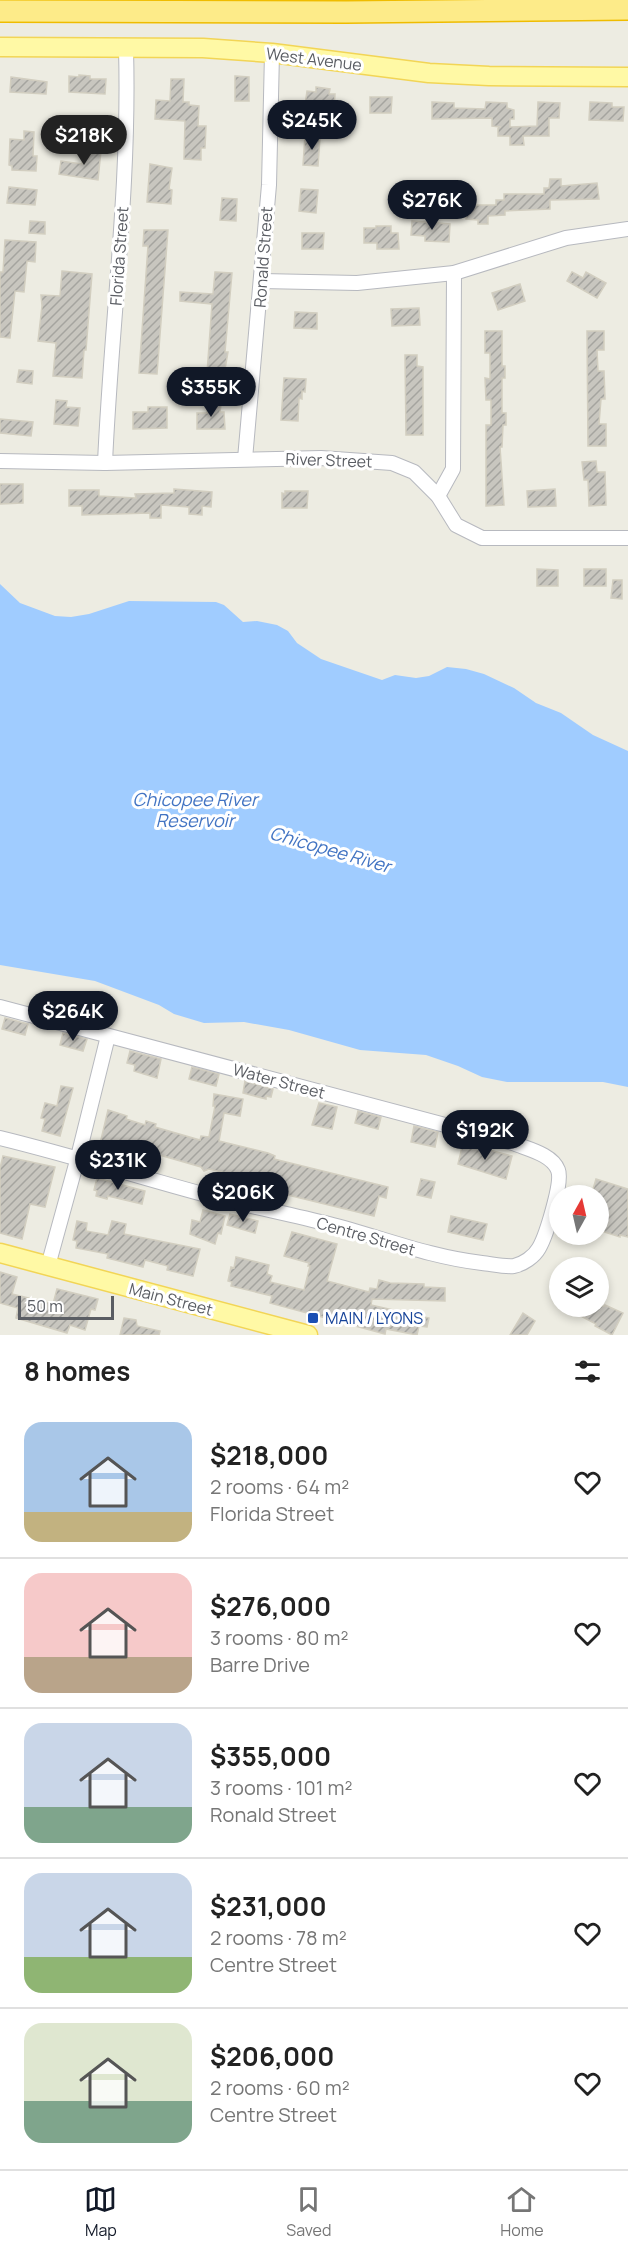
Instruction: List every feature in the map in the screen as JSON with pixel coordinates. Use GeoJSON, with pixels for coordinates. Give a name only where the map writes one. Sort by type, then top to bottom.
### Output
{"type":"FeatureCollection","features":[{"type":"Feature","properties":{"kind":"highway"},"geometry":{"type":"LineString","coordinates":[[0,11],[346,12],[628,9]]}},
{"type":"Feature","properties":{"kind":"main road","name":"West Avenue"},"geometry":{"type":"LineString","coordinates":[[0,47],[203,48],[272,53],[429,73],[628,77]]}},
{"type":"Feature","properties":{"kind":"main road","name":"Main Street"},"geometry":{"type":"LineString","coordinates":[[0,1253],[308,1335]]}},
{"type":"Feature","properties":{"kind":"street","name":"Florida Street"},"geometry":{"type":"LineString","coordinates":[[105,463],[108,376],[126,158],[128,112],[126,49]]}},
{"type":"Feature","properties":{"kind":"street","name":"Ronald Street"},"geometry":{"type":"LineString","coordinates":[[245,459],[269,186],[272,53]]}},
{"type":"Feature","properties":{"kind":"street"},"geometry":{"type":"LineString","coordinates":[[262,281],[357,283],[454,273],[566,238],[628,229]]}},
{"type":"Feature","properties":{"kind":"street"},"geometry":{"type":"LineString","coordinates":[[438,496],[453,469],[454,273]]}},
{"type":"Feature","properties":{"kind":"street","name":"River Street"},"geometry":{"type":"LineString","coordinates":[[0,461],[105,463],[321,458],[392,463],[414,472],[438,496],[456,525],[482,538],[628,538]]}},
{"type":"Feature","properties":{"kind":"street","name":"Water Street"},"geometry":{"type":"LineString","coordinates":[[0,1007],[513,1143],[546,1156],[559,1172],[559,1180],[539,1249],[525,1261]]}},
{"type":"Feature","properties":{"kind":"street"},"geometry":{"type":"LineString","coordinates":[[48,1266],[108,1036]]}},
{"type":"Feature","properties":{"kind":"street","name":"Centre Street"},"geometry":{"type":"LineString","coordinates":[[0,1138],[78,1157],[209,1196],[329,1224],[425,1252],[495,1265],[514,1266],[525,1261]]}},
{"type":"Feature","properties":{"kind":"water","name":"Chicopee River Reservoir"},"geometry":{"type":"Polygon","coordinates":[[[0,584],[20,603],[55,616],[71,617],[89,614],[129,601],[216,602],[224,605],[243,622],[257,621],[277,625],[288,631],[297,643],[321,659],[382,680],[395,675],[416,678],[429,676],[447,667],[484,674],[514,688],[536,703],[561,713],[593,735],[628,751],[628,1087],[603,1082],[507,1082],[482,1077],[426,1055],[360,1050],[289,1030],[244,1022],[204,1023],[174,1014],[159,1005],[95,981],[0,965],[0,584]]]}},
{"type":"Feature","properties":{"kind":"building"},"geometry":{"type":"Polygon","coordinates":[[[79,75],[90,76],[90,79],[106,79],[105,94],[69,92],[69,76],[79,77],[79,75]]]}},
{"type":"Feature","properties":{"kind":"building"},"geometry":{"type":"Polygon","coordinates":[[[235,76],[249,77],[249,101],[235,101],[235,76]]]}},
{"type":"Feature","properties":{"kind":"building"},"geometry":{"type":"Polygon","coordinates":[[[11,77],[47,82],[46,94],[10,92],[11,77]]]}},
{"type":"Feature","properties":{"kind":"building"},"geometry":{"type":"Polygon","coordinates":[[[171,79],[184,79],[183,102],[199,106],[198,126],[206,126],[205,148],[201,148],[201,160],[184,159],[185,121],[155,119],[156,100],[170,101],[171,79]]]}},
{"type":"Feature","properties":{"kind":"building"},"geometry":{"type":"Polygon","coordinates":[[[316,87],[330,89],[329,94],[335,94],[334,108],[305,105],[307,91],[316,92],[316,87]]]}},
{"type":"Feature","properties":{"kind":"building"},"geometry":{"type":"Polygon","coordinates":[[[370,97],[392,97],[391,113],[370,113],[370,97]]]}},
{"type":"Feature","properties":{"kind":"building"},"geometry":{"type":"Polygon","coordinates":[[[432,102],[454,103],[454,108],[485,109],[486,102],[507,103],[507,108],[514,110],[514,119],[510,119],[510,127],[537,126],[538,102],[560,103],[559,118],[549,118],[549,136],[523,136],[524,145],[510,145],[510,136],[498,136],[498,127],[501,127],[492,126],[492,118],[432,119],[432,102]]]}},
{"type":"Feature","properties":{"kind":"building"},"geometry":{"type":"Polygon","coordinates":[[[590,102],[612,103],[612,107],[624,107],[623,121],[589,120],[590,102]]]}},
{"type":"Feature","properties":{"kind":"building"},"geometry":{"type":"Polygon","coordinates":[[[24,131],[34,132],[33,156],[37,156],[36,171],[12,170],[12,166],[9,165],[10,139],[24,140],[24,131]]]}},
{"type":"Feature","properties":{"kind":"building"},"geometry":{"type":"Polygon","coordinates":[[[305,136],[320,137],[318,166],[303,165],[305,136]]]}},
{"type":"Feature","properties":{"kind":"building"},"geometry":{"type":"Polygon","coordinates":[[[83,149],[101,151],[98,180],[59,174],[61,161],[82,164],[83,149]]]}},
{"type":"Feature","properties":{"kind":"building"},"geometry":{"type":"Polygon","coordinates":[[[150,164],[172,168],[169,189],[172,190],[171,204],[147,202],[150,164]]]}},
{"type":"Feature","properties":{"kind":"building"},"geometry":{"type":"Polygon","coordinates":[[[550,179],[561,179],[561,186],[597,183],[599,199],[550,200],[550,209],[505,211],[505,215],[488,216],[488,224],[478,224],[478,220],[466,219],[466,205],[496,205],[496,200],[504,200],[504,194],[544,194],[544,188],[549,188],[550,179]]]}},
{"type":"Feature","properties":{"kind":"building"},"geometry":{"type":"Polygon","coordinates":[[[9,187],[37,190],[35,205],[7,203],[9,187]]]}},
{"type":"Feature","properties":{"kind":"building"},"geometry":{"type":"Polygon","coordinates":[[[301,189],[318,190],[316,213],[299,211],[301,189]]]}},
{"type":"Feature","properties":{"kind":"building"},"geometry":{"type":"Polygon","coordinates":[[[222,198],[237,199],[236,221],[220,220],[222,198]]]}},
{"type":"Feature","properties":{"kind":"building"},"geometry":{"type":"Polygon","coordinates":[[[30,221],[45,222],[45,234],[29,233],[30,221]]]}},
{"type":"Feature","properties":{"kind":"building"},"geometry":{"type":"Polygon","coordinates":[[[412,221],[450,224],[449,242],[425,241],[425,236],[411,235],[412,221]]]}},
{"type":"Feature","properties":{"kind":"building"},"geometry":{"type":"Polygon","coordinates":[[[376,226],[391,226],[391,233],[398,233],[399,249],[377,249],[377,243],[364,243],[364,228],[376,228],[376,226]]]}},
{"type":"Feature","properties":{"kind":"building"},"geometry":{"type":"Polygon","coordinates":[[[144,230],[168,230],[157,374],[139,373],[148,246],[143,246],[144,230]]]}},
{"type":"Feature","properties":{"kind":"building"},"geometry":{"type":"Polygon","coordinates":[[[302,233],[324,233],[323,249],[302,249],[302,233]]]}},
{"type":"Feature","properties":{"kind":"building"},"geometry":{"type":"Polygon","coordinates":[[[5,240],[36,242],[35,262],[27,261],[24,292],[15,291],[10,338],[0,337],[0,272],[3,272],[5,240]]]}},
{"type":"Feature","properties":{"kind":"building"},"geometry":{"type":"Polygon","coordinates":[[[62,271],[92,274],[82,378],[53,376],[56,343],[38,341],[41,295],[60,296],[62,271]]]}},
{"type":"Feature","properties":{"kind":"building"},"geometry":{"type":"Polygon","coordinates":[[[215,272],[232,273],[225,352],[228,352],[224,375],[207,373],[212,304],[180,301],[180,292],[213,294],[215,272]]]}},
{"type":"Feature","properties":{"kind":"building"},"geometry":{"type":"Polygon","coordinates":[[[572,272],[583,278],[586,272],[606,283],[597,298],[567,281],[572,272]]]}},
{"type":"Feature","properties":{"kind":"building"},"geometry":{"type":"Polygon","coordinates":[[[520,284],[525,301],[498,310],[492,293],[520,284]]]}},
{"type":"Feature","properties":{"kind":"building"},"geometry":{"type":"Polygon","coordinates":[[[419,308],[420,325],[392,326],[391,309],[419,308]]]}},
{"type":"Feature","properties":{"kind":"building"},"geometry":{"type":"Polygon","coordinates":[[[295,312],[317,313],[317,329],[294,328],[295,312]]]}},
{"type":"Feature","properties":{"kind":"building"},"geometry":{"type":"Polygon","coordinates":[[[485,331],[502,331],[502,366],[505,366],[505,378],[502,378],[502,413],[506,413],[506,425],[503,425],[502,447],[500,447],[504,505],[486,506],[486,425],[491,425],[491,400],[486,400],[485,378],[490,379],[490,353],[485,353],[485,331]]]}},
{"type":"Feature","properties":{"kind":"building"},"geometry":{"type":"Polygon","coordinates":[[[587,331],[604,331],[604,350],[597,350],[598,371],[604,371],[605,399],[601,399],[599,424],[606,424],[606,446],[588,446],[587,331]]]}},
{"type":"Feature","properties":{"kind":"building"},"geometry":{"type":"Polygon","coordinates":[[[405,355],[417,355],[417,366],[423,367],[423,435],[406,435],[405,355]]]}},
{"type":"Feature","properties":{"kind":"building"},"geometry":{"type":"Polygon","coordinates":[[[19,370],[33,371],[32,384],[17,382],[19,370]]]}},
{"type":"Feature","properties":{"kind":"building"},"geometry":{"type":"Polygon","coordinates":[[[284,378],[306,379],[305,392],[302,391],[302,399],[299,398],[298,421],[281,420],[284,378]]]}},
{"type":"Feature","properties":{"kind":"building"},"geometry":{"type":"Polygon","coordinates":[[[56,400],[67,401],[66,407],[80,408],[78,426],[54,424],[56,400]]]}},
{"type":"Feature","properties":{"kind":"building"},"geometry":{"type":"Polygon","coordinates":[[[221,404],[220,412],[224,412],[225,429],[197,429],[197,413],[207,413],[207,405],[221,404]]]}},
{"type":"Feature","properties":{"kind":"building"},"geometry":{"type":"Polygon","coordinates":[[[148,407],[167,407],[167,428],[133,429],[133,412],[148,412],[148,407]]]}},
{"type":"Feature","properties":{"kind":"building"},"geometry":{"type":"Polygon","coordinates":[[[0,419],[33,422],[31,436],[0,433],[0,419]]]}},
{"type":"Feature","properties":{"kind":"building"},"geometry":{"type":"Polygon","coordinates":[[[596,461],[597,472],[605,472],[606,505],[589,506],[588,480],[584,480],[582,462],[596,461]]]}},
{"type":"Feature","properties":{"kind":"building"},"geometry":{"type":"Polygon","coordinates":[[[0,484],[23,484],[23,503],[0,504],[0,484]]]}},
{"type":"Feature","properties":{"kind":"building"},"geometry":{"type":"Polygon","coordinates":[[[174,489],[212,492],[211,507],[202,506],[202,515],[189,514],[189,507],[161,505],[161,518],[150,518],[150,513],[82,515],[82,506],[69,506],[69,490],[99,490],[99,496],[136,498],[135,494],[174,493],[174,489]]]}},
{"type":"Feature","properties":{"kind":"building"},"geometry":{"type":"Polygon","coordinates":[[[555,489],[556,506],[528,507],[527,491],[555,489]]]}},
{"type":"Feature","properties":{"kind":"building"},"geometry":{"type":"Polygon","coordinates":[[[285,491],[308,491],[307,508],[282,508],[282,493],[285,494],[285,491]]]}},
{"type":"Feature","properties":{"kind":"building"},"geometry":{"type":"Polygon","coordinates":[[[537,569],[558,570],[558,586],[537,586],[537,569]]]}},
{"type":"Feature","properties":{"kind":"building"},"geometry":{"type":"Polygon","coordinates":[[[584,569],[606,569],[606,586],[584,586],[584,569]]]}},
{"type":"Feature","properties":{"kind":"building"},"geometry":{"type":"Polygon","coordinates":[[[613,580],[622,580],[622,599],[611,598],[613,580]]]}},
{"type":"Feature","properties":{"kind":"building"},"geometry":{"type":"Polygon","coordinates":[[[5,1018],[28,1024],[25,1035],[2,1029],[5,1018]]]}},
{"type":"Feature","properties":{"kind":"building"},"geometry":{"type":"Polygon","coordinates":[[[63,1033],[87,1039],[83,1051],[60,1045],[63,1033]]]}},
{"type":"Feature","properties":{"kind":"building"},"geometry":{"type":"Polygon","coordinates":[[[130,1051],[161,1059],[157,1078],[134,1071],[135,1065],[127,1063],[130,1051]]]}},
{"type":"Feature","properties":{"kind":"building"},"geometry":{"type":"Polygon","coordinates":[[[192,1067],[219,1074],[216,1086],[189,1079],[192,1067]]]}},
{"type":"Feature","properties":{"kind":"building"},"geometry":{"type":"Polygon","coordinates":[[[245,1081],[273,1089],[271,1097],[266,1096],[266,1099],[243,1093],[245,1081]]]}},
{"type":"Feature","properties":{"kind":"building"},"geometry":{"type":"Polygon","coordinates":[[[61,1086],[73,1088],[60,1136],[42,1131],[45,1119],[41,1118],[45,1103],[57,1106],[61,1086]]]}},
{"type":"Feature","properties":{"kind":"building"},"geometry":{"type":"Polygon","coordinates":[[[214,1094],[243,1099],[240,1116],[224,1113],[219,1141],[268,1153],[275,1156],[274,1159],[388,1187],[386,1198],[379,1196],[374,1216],[271,1191],[271,1189],[251,1185],[252,1179],[209,1169],[204,1171],[201,1167],[156,1154],[155,1159],[150,1158],[149,1160],[99,1148],[108,1110],[127,1116],[126,1119],[145,1125],[146,1121],[156,1124],[155,1127],[200,1140],[201,1136],[209,1137],[215,1106],[213,1106],[214,1094]]]}},
{"type":"Feature","properties":{"kind":"building"},"geometry":{"type":"Polygon","coordinates":[[[319,1103],[337,1107],[332,1129],[312,1125],[319,1103]]]}},
{"type":"Feature","properties":{"kind":"building"},"geometry":{"type":"Polygon","coordinates":[[[358,1111],[381,1117],[378,1129],[355,1123],[358,1111]]]}},
{"type":"Feature","properties":{"kind":"building"},"geometry":{"type":"Polygon","coordinates":[[[414,1126],[438,1132],[435,1147],[411,1142],[414,1126]]]}},
{"type":"Feature","properties":{"kind":"building"},"geometry":{"type":"Polygon","coordinates":[[[463,1143],[512,1156],[506,1179],[458,1164],[463,1143]]]}},
{"type":"Feature","properties":{"kind":"building"},"geometry":{"type":"Polygon","coordinates":[[[3,1156],[55,1167],[45,1207],[30,1204],[22,1239],[0,1233],[0,1168],[3,1156]]]}},
{"type":"Feature","properties":{"kind":"building"},"geometry":{"type":"Polygon","coordinates":[[[97,1178],[145,1191],[142,1204],[108,1196],[107,1199],[96,1196],[97,1191],[94,1190],[97,1178]]]}},
{"type":"Feature","properties":{"kind":"building"},"geometry":{"type":"Polygon","coordinates":[[[421,1179],[435,1182],[431,1198],[417,1195],[421,1179]]]}},
{"type":"Feature","properties":{"kind":"building"},"geometry":{"type":"Polygon","coordinates":[[[596,1179],[628,1189],[628,1237],[609,1234],[609,1185],[594,1185],[596,1179]]]}},
{"type":"Feature","properties":{"kind":"building"},"geometry":{"type":"Polygon","coordinates":[[[203,1210],[225,1216],[221,1234],[218,1233],[215,1244],[190,1234],[192,1220],[200,1222],[203,1210]]]}},
{"type":"Feature","properties":{"kind":"building"},"geometry":{"type":"Polygon","coordinates":[[[230,1214],[258,1221],[255,1233],[227,1225],[230,1214]]]}},
{"type":"Feature","properties":{"kind":"building"},"geometry":{"type":"Polygon","coordinates":[[[451,1216],[487,1224],[483,1240],[448,1232],[451,1216]]]}},
{"type":"Feature","properties":{"kind":"building"},"geometry":{"type":"Polygon","coordinates":[[[77,1221],[87,1223],[86,1231],[108,1235],[112,1221],[126,1224],[124,1234],[200,1249],[193,1276],[167,1270],[168,1266],[145,1260],[143,1267],[107,1258],[108,1254],[76,1248],[77,1241],[73,1240],[77,1221]]]}},
{"type":"Feature","properties":{"kind":"building"},"geometry":{"type":"Polygon","coordinates":[[[292,1232],[337,1244],[327,1281],[369,1292],[370,1288],[377,1289],[379,1280],[390,1283],[424,1284],[424,1287],[445,1288],[445,1301],[372,1299],[371,1305],[429,1318],[427,1327],[419,1326],[417,1335],[386,1329],[385,1334],[270,1303],[272,1296],[231,1286],[232,1282],[228,1281],[236,1257],[269,1265],[267,1274],[272,1276],[270,1282],[304,1290],[309,1263],[284,1256],[292,1232]]]}},
{"type":"Feature","properties":{"kind":"building"},"geometry":{"type":"Polygon","coordinates":[[[0,1272],[17,1277],[12,1294],[53,1304],[57,1289],[98,1299],[95,1310],[91,1309],[85,1330],[70,1325],[67,1333],[16,1318],[18,1308],[0,1303],[0,1272]]]}},
{"type":"Feature","properties":{"kind":"building"},"geometry":{"type":"Polygon","coordinates":[[[609,1307],[623,1313],[612,1335],[595,1326],[596,1324],[583,1317],[609,1317],[609,1307]]]}},
{"type":"Feature","properties":{"kind":"building"},"geometry":{"type":"Polygon","coordinates":[[[523,1313],[535,1321],[527,1335],[510,1335],[523,1313]]]}},
{"type":"Feature","properties":{"kind":"building"},"geometry":{"type":"Polygon","coordinates":[[[124,1318],[136,1320],[137,1326],[160,1331],[159,1335],[120,1335],[124,1318]]]}},
{"type":"Feature","properties":{"kind":"place","name":"MAIN / LYONS"},"geometry":{"type":"Point","coordinates":[313,1318]}},
{"type":"Feature","properties":{"kind":"water label","name":"Chicopee River"},"geometry":{"type":"Point","coordinates":[330,850]}}]}
